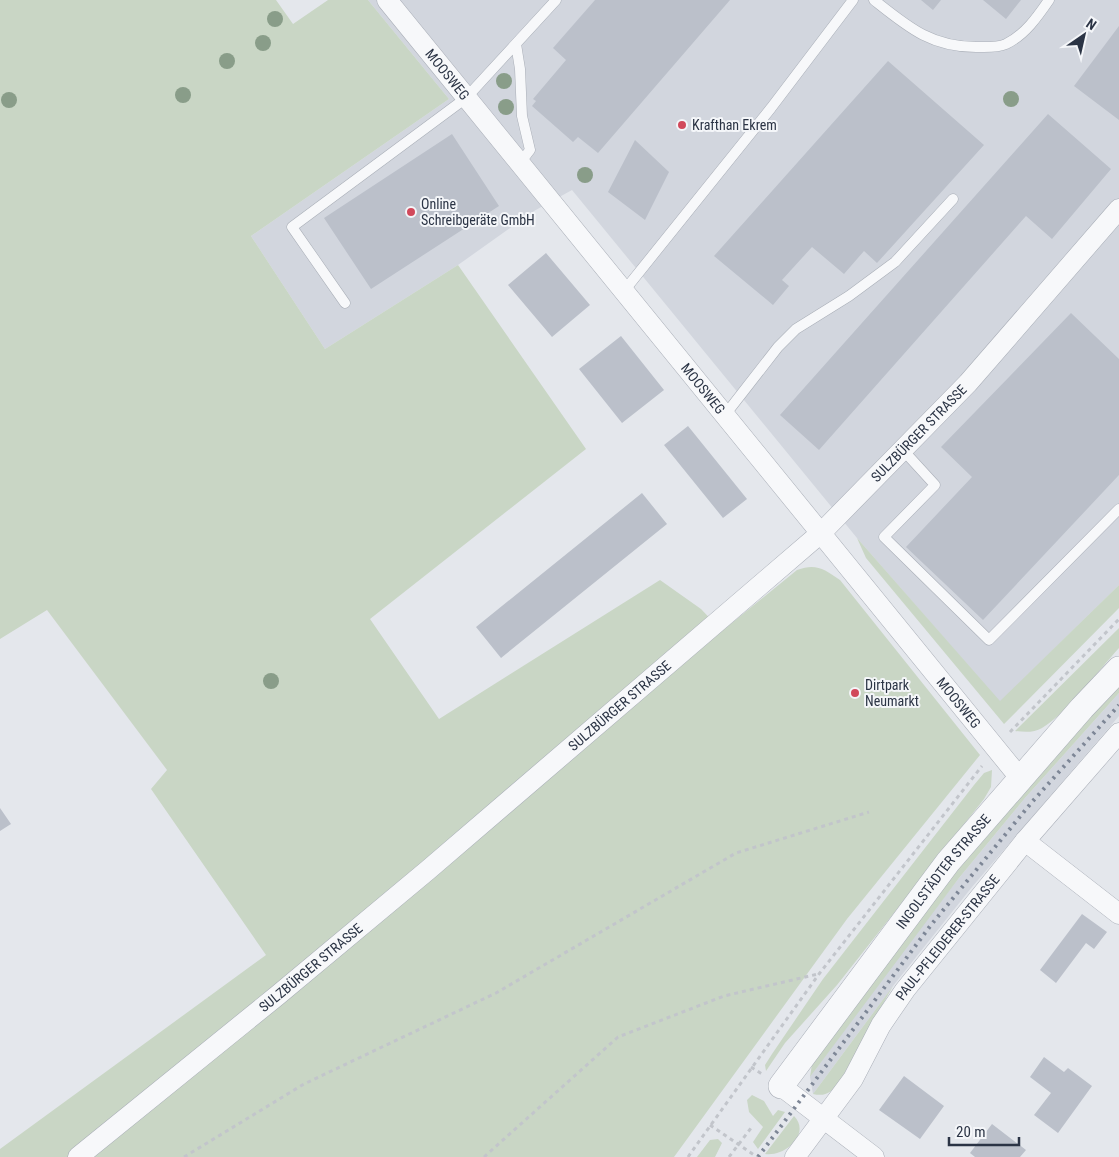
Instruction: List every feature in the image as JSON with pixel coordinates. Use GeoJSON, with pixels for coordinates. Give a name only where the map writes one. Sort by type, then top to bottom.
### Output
{"type":"FeatureCollection","features":[{"type":"Feature","properties":{"kind":"street","name":"MOOSWEG"},"geometry":{"type":"LineString","coordinates":[[387,0],[822,532],[1020,778]]}},
{"type":"Feature","properties":{"kind":"street","name":"SULZBÜRGER STRASSE"},"geometry":{"type":"LineString","coordinates":[[78,1157],[278,995],[428,870],[822,532],[968,384],[1119,210]]}},
{"type":"Feature","properties":{"kind":"street","name":"INGOLSTÄDTER STRASSE"},"geometry":{"type":"LineString","coordinates":[[781,1086],[913,907],[1020,778],[1119,670]]}},
{"type":"Feature","properties":{"kind":"street","name":"PAUL-PFLEIDERER-STRASSE"},"geometry":{"type":"LineString","coordinates":[[795,1157],[825,1120],[857,1073],[881,1025],[905,990],[1025,841],[1119,733]]}},
{"type":"Feature","properties":{"kind":"street"},"geometry":{"type":"LineString","coordinates":[[1025,841],[1119,914]]}},
{"type":"Feature","properties":{"kind":"street"},"geometry":{"type":"LineString","coordinates":[[781,1086],[874,1157]]}},
{"type":"Feature","properties":{"kind":"lane"},"geometry":{"type":"LineString","coordinates":[[345,303],[292,227],[466,98],[556,0]]}},
{"type":"Feature","properties":{"kind":"lane"},"geometry":{"type":"LineString","coordinates":[[624,291],[771,108],[853,0]]}},
{"type":"Feature","properties":{"kind":"lane"},"geometry":{"type":"LineString","coordinates":[[874,0],[918,34],[944,44],[992,47],[1007,44],[1024,31],[1049,0]]}},
{"type":"Feature","properties":{"kind":"lane"},"geometry":{"type":"LineString","coordinates":[[516,44],[520,69],[522,116],[530,150],[520,163]]}},
{"type":"Feature","properties":{"kind":"lane"},"geometry":{"type":"LineString","coordinates":[[725,415],[778,347],[796,330],[849,296],[895,262],[953,198]]}},
{"type":"Feature","properties":{"kind":"lane"},"geometry":{"type":"LineString","coordinates":[[903,450],[935,485],[884,537],[989,640],[1119,509]]}},
{"type":"Feature","properties":{"kind":"path"},"geometry":{"type":"LineString","coordinates":[[688,1157],[819,974],[996,748],[1020,719],[1119,620]]}},
{"type":"Feature","properties":{"kind":"path"},"geometry":{"type":"LineString","coordinates":[[184,1157],[304,1084],[496,993],[736,853],[869,812]]}},
{"type":"Feature","properties":{"kind":"path"},"geometry":{"type":"LineString","coordinates":[[484,1157],[618,1037],[724,996],[819,974]]}},
{"type":"Feature","properties":{"kind":"path"},"geometry":{"type":"LineString","coordinates":[[710,1125],[757,1157]]}},
{"type":"Feature","properties":{"kind":"path"},"geometry":{"type":"LineString","coordinates":[[729,1157],[751,1128]]}},
{"type":"Feature","properties":{"kind":"shaded area"},"geometry":{"type":"Polygon","coordinates":[[[368,0],[1119,0],[1119,585],[1000,702],[857,538],[572,190],[534,211],[458,265],[325,349],[251,236],[449,99],[368,0]]]}},
{"type":"Feature","properties":{"kind":"shaded area"},"geometry":{"type":"Polygon","coordinates":[[[1119,693],[1119,716],[972,887],[893,986],[813,1094],[810,1077],[894,962],[959,878],[1025,798],[1119,693]]]}},
{"type":"Feature","properties":{"kind":"green space"},"geometry":{"type":"Polygon","coordinates":[[[0,0],[276,0],[293,24],[328,0],[368,0],[449,99],[251,236],[325,349],[458,265],[586,449],[370,619],[439,719],[660,580],[701,609],[722,631],[797,570],[815,567],[840,580],[980,755],[847,919],[674,1157],[0,1157],[0,1149],[266,955],[151,789],[167,770],[47,610],[0,639],[0,0]]]}},
{"type":"Feature","properties":{"kind":"green space"},"geometry":{"type":"Polygon","coordinates":[[[857,538],[1000,701],[1119,585],[1119,608],[1004,724],[866,558],[857,538]]]}},
{"type":"Feature","properties":{"kind":"green space"},"geometry":{"type":"Polygon","coordinates":[[[1119,628],[1119,648],[1061,713],[1039,730],[1029,732],[1015,731],[1119,628]]]}},
{"type":"Feature","properties":{"kind":"green space"},"geometry":{"type":"Polygon","coordinates":[[[1119,684],[1119,693],[1025,798],[959,878],[810,1077],[812,1064],[954,874],[1119,684]]]}},
{"type":"Feature","properties":{"kind":"green space"},"geometry":{"type":"Polygon","coordinates":[[[992,770],[991,787],[984,799],[837,985],[785,1043],[766,1071],[765,1065],[823,979],[974,785],[984,773],[992,770]]]}},
{"type":"Feature","properties":{"kind":"green space"},"geometry":{"type":"Polygon","coordinates":[[[893,986],[839,1083],[828,1093],[821,1095],[813,1094],[893,986]]]}},
{"type":"Feature","properties":{"kind":"green space"},"geometry":{"type":"Polygon","coordinates":[[[752,1095],[764,1101],[773,1116],[778,1110],[785,1112],[758,1149],[753,1142],[763,1127],[749,1112],[747,1100],[752,1095]]]}},
{"type":"Feature","properties":{"kind":"green space"},"geometry":{"type":"Polygon","coordinates":[[[794,1116],[800,1130],[794,1142],[781,1152],[765,1154],[794,1116]]]}},
{"type":"Feature","properties":{"kind":"green space"},"geometry":{"type":"Polygon","coordinates":[[[718,1139],[722,1143],[715,1157],[697,1157],[710,1140],[718,1139]]]}},
{"type":"Feature","properties":{"kind":"building"},"geometry":{"type":"Polygon","coordinates":[[[595,0],[730,0],[598,153],[578,137],[573,142],[532,106],[536,101],[533,99],[566,60],[553,48],[595,0]]]}},
{"type":"Feature","properties":{"kind":"building"},"geometry":{"type":"Polygon","coordinates":[[[921,0],[941,0],[933,10],[921,0]]]}},
{"type":"Feature","properties":{"kind":"building"},"geometry":{"type":"Polygon","coordinates":[[[983,0],[1021,0],[1006,19],[983,0]]]}},
{"type":"Feature","properties":{"kind":"building"},"geometry":{"type":"Polygon","coordinates":[[[1119,26],[1119,120],[1074,86],[1119,26]]]}},
{"type":"Feature","properties":{"kind":"building"},"geometry":{"type":"Polygon","coordinates":[[[888,61],[984,145],[877,263],[864,251],[844,274],[812,247],[782,280],[789,286],[773,305],[714,256],[888,61]]]}},
{"type":"Feature","properties":{"kind":"building"},"geometry":{"type":"Polygon","coordinates":[[[1048,114],[1111,169],[1052,239],[1026,216],[819,450],[780,415],[1048,114]]]}},
{"type":"Feature","properties":{"kind":"building","name":"Online Schreibgeräte GmbH"},"geometry":{"type":"Polygon","coordinates":[[[452,134],[499,206],[371,289],[324,218],[452,134]]]}},
{"type":"Feature","properties":{"kind":"building"},"geometry":{"type":"Polygon","coordinates":[[[635,140],[669,172],[645,220],[608,192],[635,140]]]}},
{"type":"Feature","properties":{"kind":"building"},"geometry":{"type":"Polygon","coordinates":[[[546,253],[590,305],[552,337],[508,285],[546,253]]]}},
{"type":"Feature","properties":{"kind":"building"},"geometry":{"type":"Polygon","coordinates":[[[1071,313],[1119,359],[1119,475],[983,620],[906,547],[972,477],[941,447],[1071,313]]]}},
{"type":"Feature","properties":{"kind":"building"},"geometry":{"type":"Polygon","coordinates":[[[621,336],[664,390],[622,423],[579,369],[621,336]]]}},
{"type":"Feature","properties":{"kind":"building"},"geometry":{"type":"Polygon","coordinates":[[[688,426],[747,499],[723,518],[664,445],[688,426]]]}},
{"type":"Feature","properties":{"kind":"building"},"geometry":{"type":"Polygon","coordinates":[[[642,493],[667,524],[501,658],[476,627],[642,493]]]}},
{"type":"Feature","properties":{"kind":"building"},"geometry":{"type":"Polygon","coordinates":[[[0,808],[11,824],[0,831],[0,808]]]}},
{"type":"Feature","properties":{"kind":"building"},"geometry":{"type":"Polygon","coordinates":[[[1082,914],[1107,932],[1094,949],[1086,943],[1056,983],[1040,970],[1082,914]]]}},
{"type":"Feature","properties":{"kind":"building"},"geometry":{"type":"Polygon","coordinates":[[[1044,1057],[1064,1072],[1068,1068],[1092,1086],[1058,1133],[1034,1115],[1051,1093],[1030,1077],[1044,1057]]]}},
{"type":"Feature","properties":{"kind":"building"},"geometry":{"type":"Polygon","coordinates":[[[904,1076],[944,1106],[920,1139],[879,1110],[904,1076]]]}},
{"type":"Feature","properties":{"kind":"building"},"geometry":{"type":"Polygon","coordinates":[[[992,1124],[1026,1150],[1020,1157],[975,1157],[970,1153],[992,1124]]]}},
{"type":"Feature","properties":{"kind":"railway"},"geometry":{"type":"LineString","coordinates":[[758,1157],[931,925],[1032,802],[1119,705]]}},
{"type":"Feature","properties":{"kind":"place","name":"Krafthan Ekrem"},"geometry":{"type":"Point","coordinates":[682,125]}},
{"type":"Feature","properties":{"kind":"place","name":"Online Schreibgeräte GmbH"},"geometry":{"type":"Point","coordinates":[411,212]}},
{"type":"Feature","properties":{"kind":"place","name":"Dirtpark Neumarkt"},"geometry":{"type":"Point","coordinates":[855,693]}}]}
